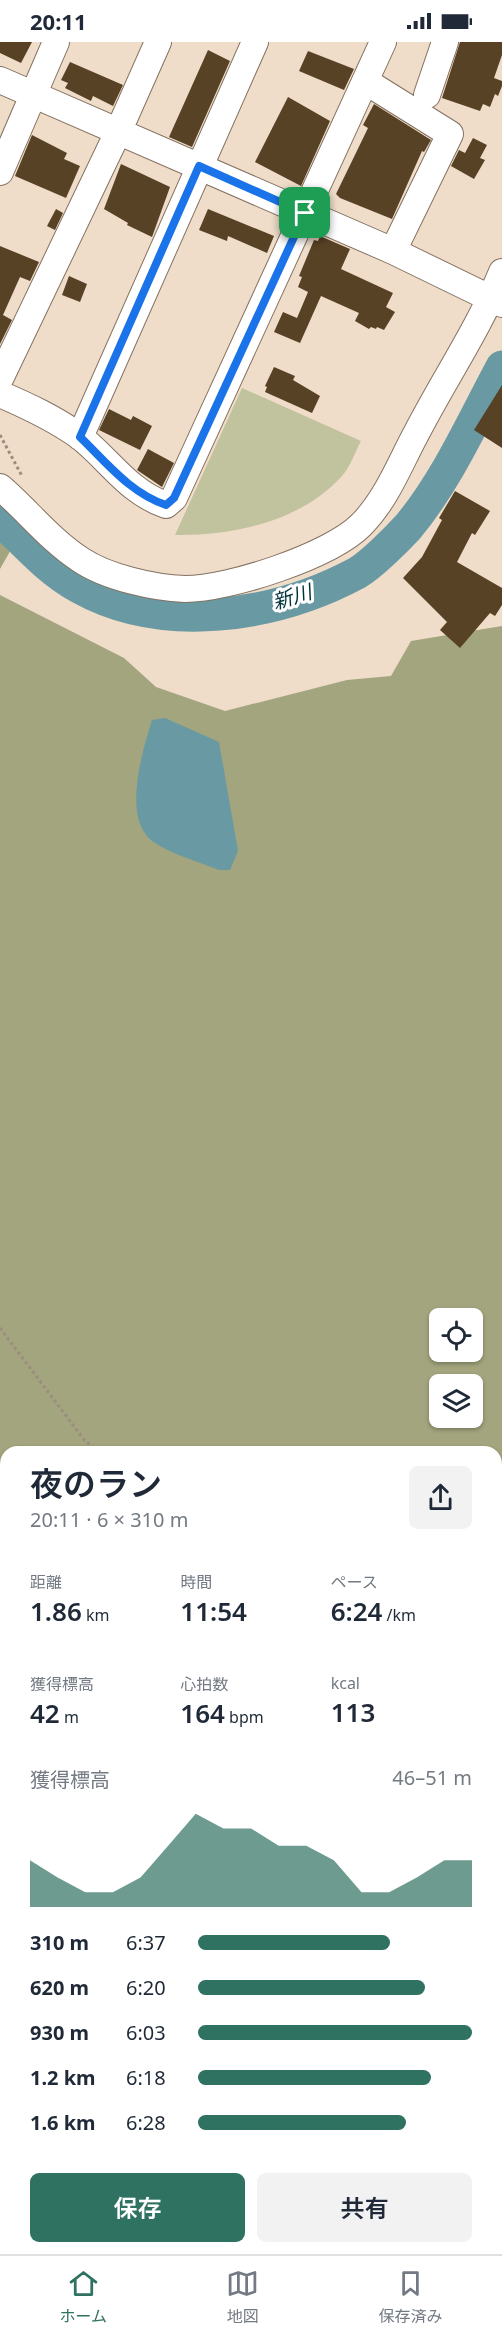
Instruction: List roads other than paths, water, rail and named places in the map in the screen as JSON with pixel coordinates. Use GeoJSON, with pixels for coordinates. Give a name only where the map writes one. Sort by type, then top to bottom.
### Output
{"type":"FeatureCollection","features":[{"type":"Feature","properties":{"kind":"street"},"geometry":{"type":"LineString","coordinates":[[0,172],[56,42]]}},
{"type":"Feature","properties":{"kind":"street"},"geometry":{"type":"LineString","coordinates":[[0,379],[119,130],[158,42]]}},
{"type":"Feature","properties":{"kind":"street"},"geometry":{"type":"LineString","coordinates":[[80,437],[255,42]]}},
{"type":"Feature","properties":{"kind":"street"},"geometry":{"type":"LineString","coordinates":[[0,394],[44,413],[80,437],[133,489],[148,499],[166,505],[174,498],[382,42]]}},
{"type":"Feature","properties":{"kind":"street"},"geometry":{"type":"LineString","coordinates":[[427,94],[445,42]]}},
{"type":"Feature","properties":{"kind":"street"},"geometry":{"type":"LineString","coordinates":[[0,80],[393,251],[496,302]]}},
{"type":"Feature","properties":{"kind":"street"},"geometry":{"type":"LineString","coordinates":[[365,81],[450,134],[393,251]]}},
{"type":"Feature","properties":{"kind":"street"},"geometry":{"type":"LineString","coordinates":[[0,487],[80,560],[106,573],[183,589],[214,587],[289,564],[333,546],[362,525],[391,486],[417,432],[496,302],[502,272]]}},
{"type":"Feature","properties":{"kind":"water"},"geometry":{"type":"Polygon","coordinates":[[[165,718],[219,742],[238,851],[230,870],[219,870],[162,847],[144,833],[138,819],[137,784],[144,749],[152,720],[165,718]]]}},
{"type":"Feature","properties":{"kind":"waterway","name":"新川"},"geometry":{"type":"LineString","coordinates":[[0,519],[57,573],[79,587],[112,602],[146,611],[182,615],[219,614],[255,609],[291,600],[357,573],[391,545],[408,527],[447,470],[502,367]]}}]}
